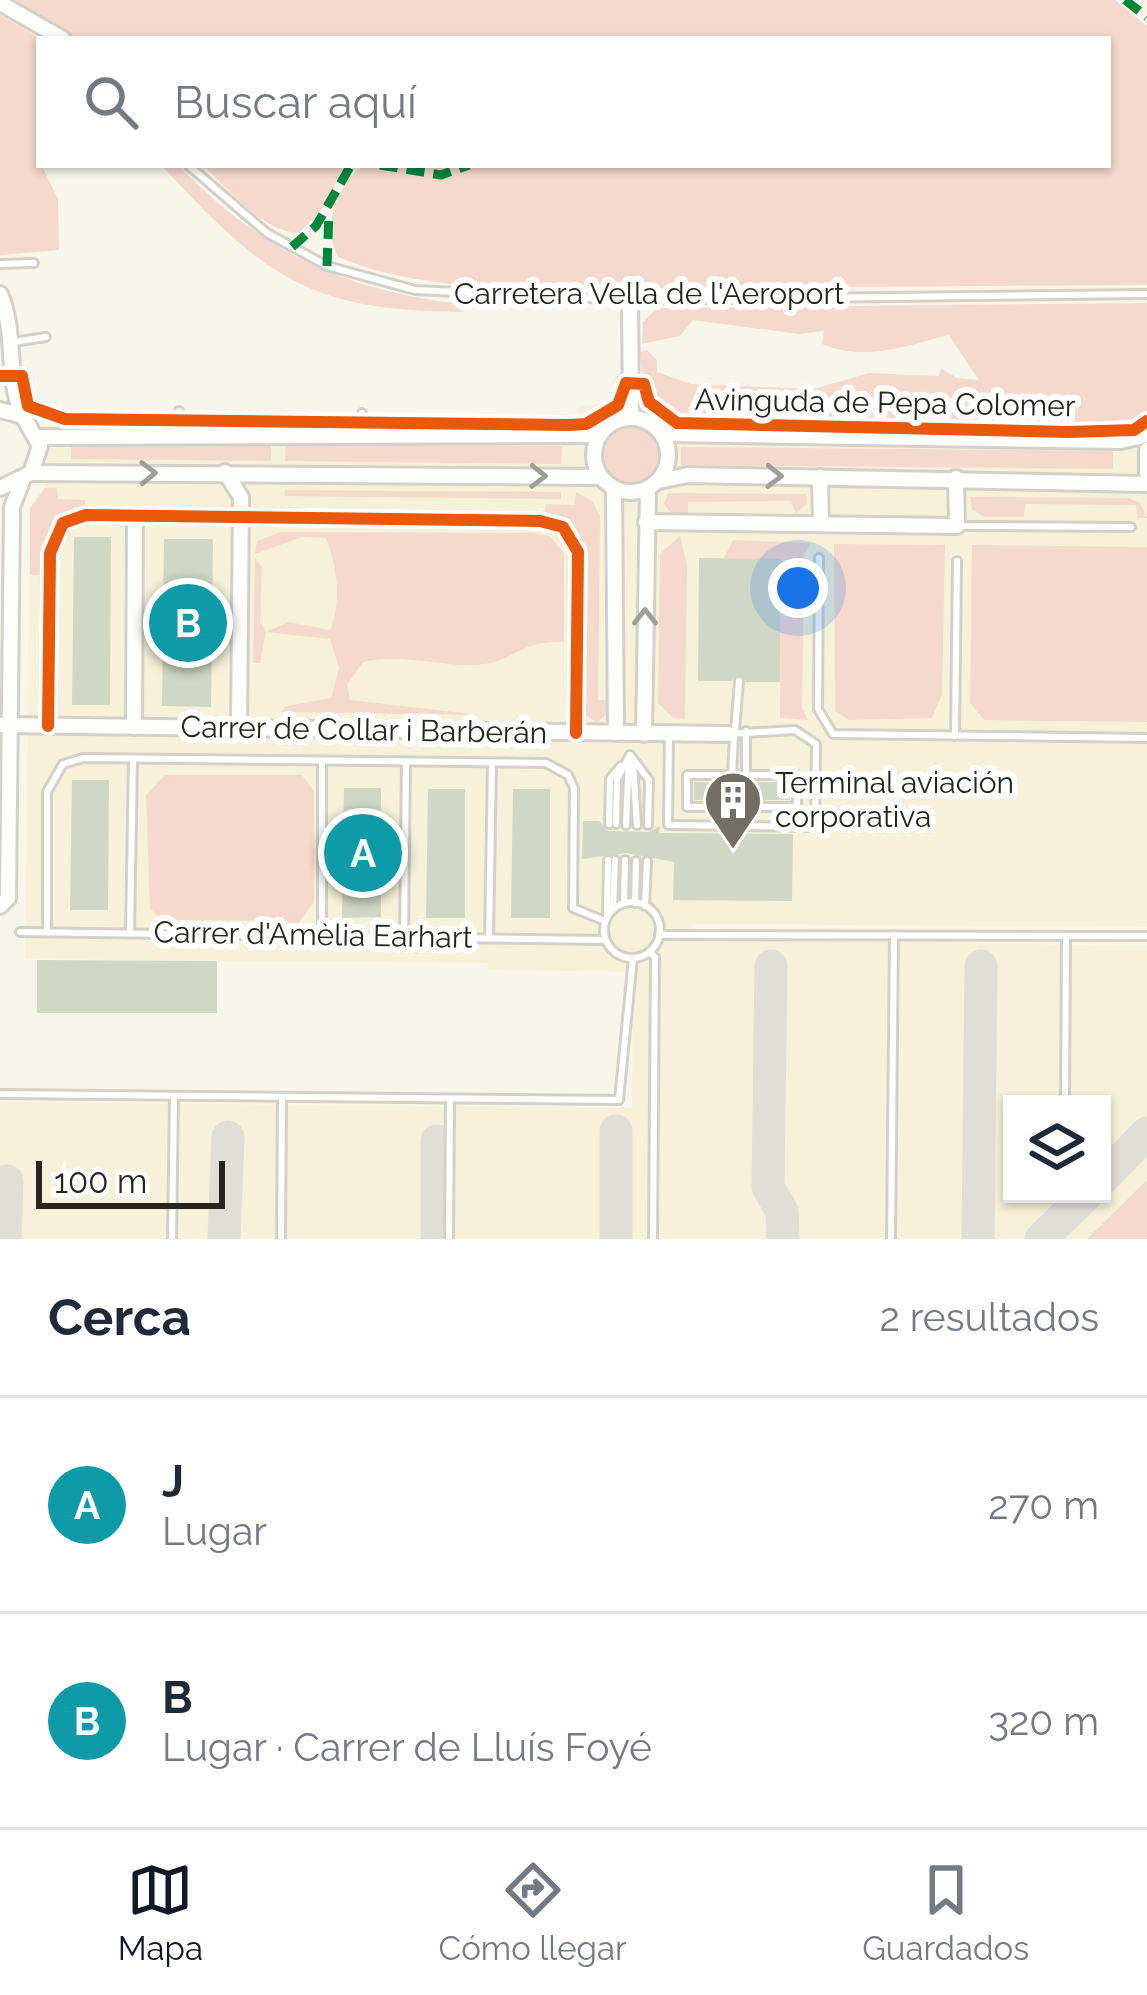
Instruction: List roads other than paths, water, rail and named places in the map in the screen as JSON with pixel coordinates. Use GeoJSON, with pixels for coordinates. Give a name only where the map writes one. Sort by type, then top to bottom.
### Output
{"type":"FeatureCollection","features":[{"type":"Feature","properties":{"kind":"street"},"geometry":{"type":"LineString","coordinates":[[0,3],[58,36]]}},
{"type":"Feature","properties":{"kind":"street"},"geometry":{"type":"LineString","coordinates":[[0,294],[10,342],[13,393],[38,437],[38,459],[12,507],[4,725],[8,898],[0,906]]}},
{"type":"Feature","properties":{"kind":"street"},"geometry":{"type":"LineString","coordinates":[[630,300],[631,418]]}},
{"type":"Feature","properties":{"kind":"street"},"geometry":{"type":"LineString","coordinates":[[0,410],[22,416]]}},
{"type":"Feature","properties":{"kind":"street"},"geometry":{"type":"LineString","coordinates":[[631,418],[648,422],[662,434],[668,457],[653,485],[646,522],[630,733],[614,489],[600,477],[593,460],[599,435],[618,420],[631,418]]}},
{"type":"Feature","properties":{"kind":"street","name":"Avinguda de Pepa Colomer"},"geometry":{"type":"LineString","coordinates":[[662,434],[1099,441],[1147,436]]}},
{"type":"Feature","properties":{"kind":"street"},"geometry":{"type":"LineString","coordinates":[[38,437],[599,435]]}},
{"type":"Feature","properties":{"kind":"street"},"geometry":{"type":"LineString","coordinates":[[1147,451],[1147,473]]}},
{"type":"Feature","properties":{"kind":"street"},"geometry":{"type":"LineString","coordinates":[[0,488],[26,477],[262,471],[600,477]]}},
{"type":"Feature","properties":{"kind":"street"},"geometry":{"type":"LineString","coordinates":[[241,497],[262,471]]}},
{"type":"Feature","properties":{"kind":"street"},"geometry":{"type":"LineString","coordinates":[[225,472],[241,497],[239,728]]}},
{"type":"Feature","properties":{"kind":"street"},"geometry":{"type":"LineString","coordinates":[[614,489],[688,475],[1147,484]]}},
{"type":"Feature","properties":{"kind":"street"},"geometry":{"type":"LineString","coordinates":[[820,477],[820,524]]}},
{"type":"Feature","properties":{"kind":"street"},"geometry":{"type":"LineString","coordinates":[[646,522],[957,526],[956,478]]}},
{"type":"Feature","properties":{"kind":"street"},"geometry":{"type":"LineString","coordinates":[[134,727],[135,516]]}},
{"type":"Feature","properties":{"kind":"street"},"geometry":{"type":"LineString","coordinates":[[48,726],[51,541],[70,519],[241,517],[540,521],[562,527],[578,552],[576,733]]}},
{"type":"Feature","properties":{"kind":"street","name":"Carrer de Collar i Barberán"},"geometry":{"type":"LineString","coordinates":[[4,725],[732,732]]}},
{"type":"Feature","properties":{"kind":"lane","name":"Carretera Vella de l'Aeroport"},"geometry":{"type":"LineString","coordinates":[[191,168],[267,233],[327,266],[370,280],[472,295],[630,300],[1147,294]]}},
{"type":"Feature","properties":{"kind":"lane"},"geometry":{"type":"LineString","coordinates":[[0,264],[34,263]]}},
{"type":"Feature","properties":{"kind":"lane"},"geometry":{"type":"LineString","coordinates":[[10,342],[46,337]]}},
{"type":"Feature","properties":{"kind":"lane"},"geometry":{"type":"LineString","coordinates":[[179,411],[179,434]]}},
{"type":"Feature","properties":{"kind":"lane"},"geometry":{"type":"LineString","coordinates":[[362,413],[363,434]]}},
{"type":"Feature","properties":{"kind":"lane"},"geometry":{"type":"LineString","coordinates":[[957,526],[1131,526]]}},
{"type":"Feature","properties":{"kind":"lane"},"geometry":{"type":"LineString","coordinates":[[819,558],[818,709],[833,734],[1147,738]]}},
{"type":"Feature","properties":{"kind":"lane"},"geometry":{"type":"LineString","coordinates":[[956,560],[956,736]]}},
{"type":"Feature","properties":{"kind":"lane"},"geometry":{"type":"LineString","coordinates":[[733,775],[732,732],[739,682]]}},
{"type":"Feature","properties":{"kind":"lane"},"geometry":{"type":"LineString","coordinates":[[746,730],[746,775]]}},
{"type":"Feature","properties":{"kind":"lane"},"geometry":{"type":"LineString","coordinates":[[669,734],[668,825],[815,827],[816,744],[796,730],[732,732]]}},
{"type":"Feature","properties":{"kind":"lane"},"geometry":{"type":"LineString","coordinates":[[626,825],[630,733]]}},
{"type":"Feature","properties":{"kind":"lane"},"geometry":{"type":"LineString","coordinates":[[612,824],[614,779],[630,754]]}},
{"type":"Feature","properties":{"kind":"lane"},"geometry":{"type":"LineString","coordinates":[[630,754],[638,779],[637,825]]}},
{"type":"Feature","properties":{"kind":"lane"},"geometry":{"type":"LineString","coordinates":[[630,754],[649,780],[647,825]]}},
{"type":"Feature","properties":{"kind":"lane"},"geometry":{"type":"LineString","coordinates":[[130,933],[133,759]]}},
{"type":"Feature","properties":{"kind":"lane"},"geometry":{"type":"LineString","coordinates":[[46,932],[50,781],[69,761],[133,759],[547,763],[568,775],[574,788],[573,908],[606,919]]}},
{"type":"Feature","properties":{"kind":"lane"},"geometry":{"type":"LineString","coordinates":[[322,762],[322,935]]}},
{"type":"Feature","properties":{"kind":"lane"},"geometry":{"type":"LineString","coordinates":[[404,937],[406,762]]}},
{"type":"Feature","properties":{"kind":"lane"},"geometry":{"type":"LineString","coordinates":[[489,938],[492,763]]}},
{"type":"Feature","properties":{"kind":"lane"},"geometry":{"type":"LineString","coordinates":[[687,775],[733,775],[797,775],[797,807],[687,807],[687,775]]}},
{"type":"Feature","properties":{"kind":"lane"},"geometry":{"type":"LineString","coordinates":[[606,919],[624,904],[646,906],[658,920],[659,935],[649,952],[633,958],[614,952],[605,940],[606,919],[612,860],[613,909]]}},
{"type":"Feature","properties":{"kind":"lane"},"geometry":{"type":"LineString","coordinates":[[624,904],[625,860]]}},
{"type":"Feature","properties":{"kind":"lane"},"geometry":{"type":"LineString","coordinates":[[635,902],[636,861]]}},
{"type":"Feature","properties":{"kind":"lane"},"geometry":{"type":"LineString","coordinates":[[646,861],[646,906]]}},
{"type":"Feature","properties":{"kind":"lane","name":"Carrer d'Amèlia Earhart"},"geometry":{"type":"LineString","coordinates":[[20,932],[605,940]]}},
{"type":"Feature","properties":{"kind":"lane"},"geometry":{"type":"LineString","coordinates":[[659,935],[1147,936]]}},
{"type":"Feature","properties":{"kind":"lane"},"geometry":{"type":"LineString","coordinates":[[891,1239],[894,935]]}},
{"type":"Feature","properties":{"kind":"lane"},"geometry":{"type":"LineString","coordinates":[[1065,1095],[1066,937]]}},
{"type":"Feature","properties":{"kind":"lane"},"geometry":{"type":"LineString","coordinates":[[649,952],[656,957],[653,1239]]}},
{"type":"Feature","properties":{"kind":"lane"},"geometry":{"type":"LineString","coordinates":[[0,1094],[611,1102],[619,1100],[624,1088],[626,994],[633,958]]}},
{"type":"Feature","properties":{"kind":"lane"},"geometry":{"type":"LineString","coordinates":[[172,1239],[173,1097]]}},
{"type":"Feature","properties":{"kind":"lane"},"geometry":{"type":"LineString","coordinates":[[281,1239],[282,1099]]}},
{"type":"Feature","properties":{"kind":"lane"},"geometry":{"type":"LineString","coordinates":[[449,1239],[450,1100]]}},
{"type":"Feature","properties":{"kind":"place","name":"B"},"geometry":{"type":"Point","coordinates":[188,623]}},
{"type":"Feature","properties":{"kind":"place","name":"Terminal aviación corporativa"},"geometry":{"type":"Point","coordinates":[733,851]}},
{"type":"Feature","properties":{"kind":"place","name":"J"},"geometry":{"type":"Point","coordinates":[363,853]}}]}
